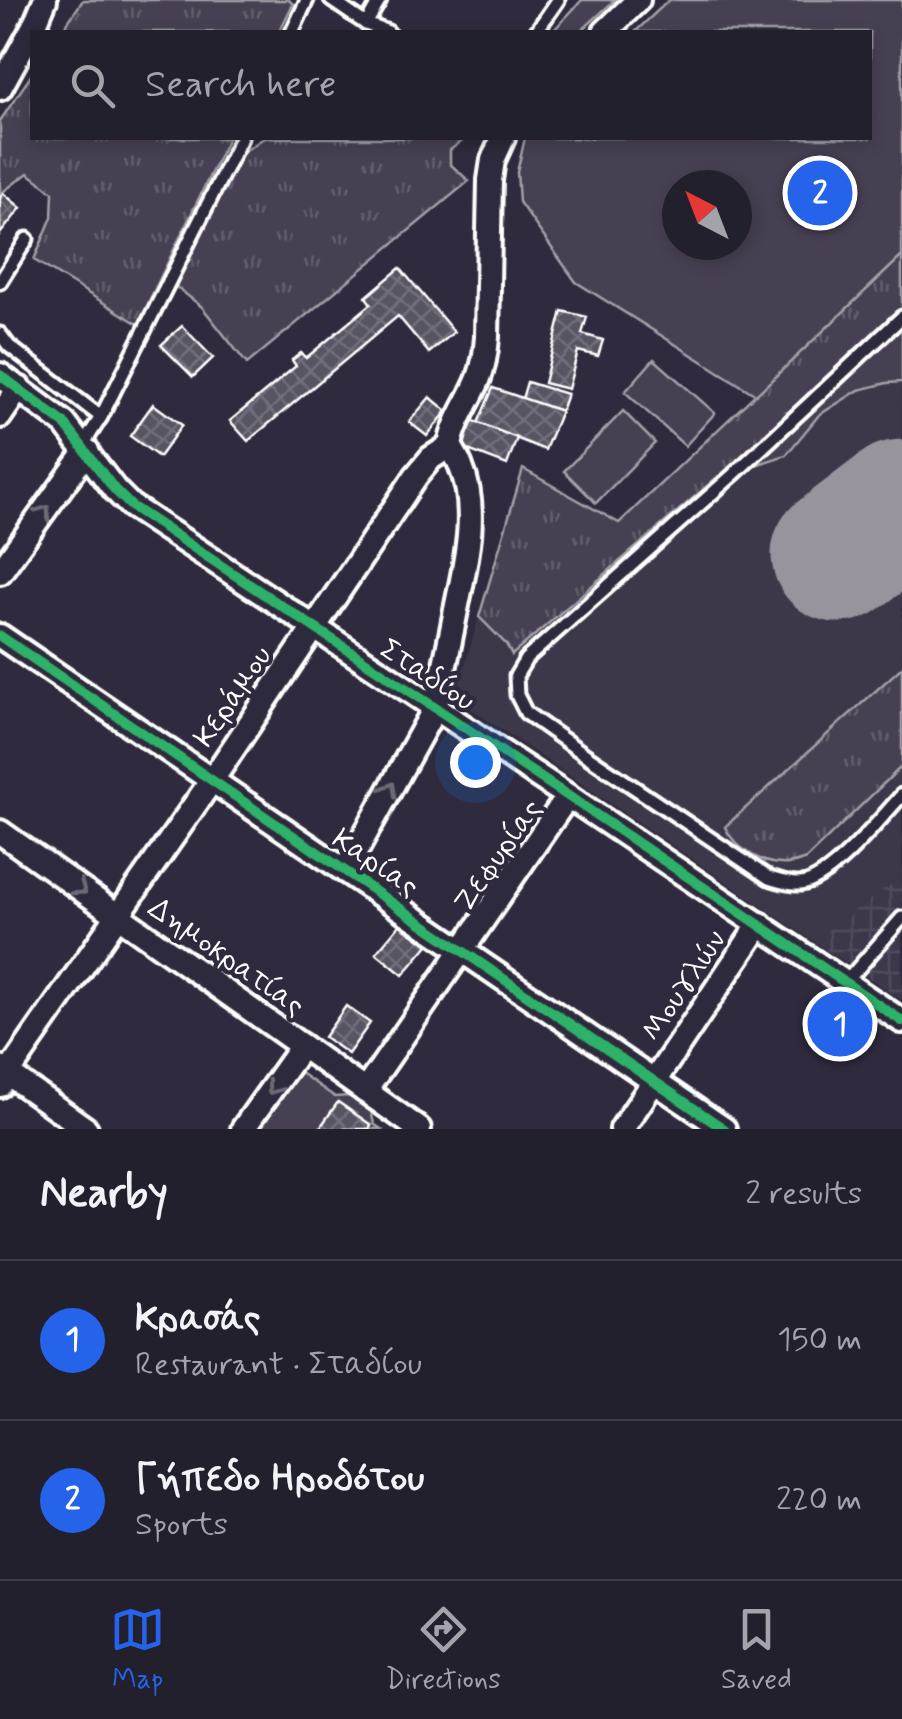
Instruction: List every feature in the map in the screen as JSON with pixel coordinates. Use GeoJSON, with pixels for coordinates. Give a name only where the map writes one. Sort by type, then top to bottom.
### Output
{"type":"FeatureCollection","features":[{"type":"Feature","properties":{"kind":"street"},"geometry":{"type":"LineString","coordinates":[[33,30],[45,0]]}},
{"type":"Feature","properties":{"kind":"street"},"geometry":{"type":"LineString","coordinates":[[606,30],[638,0]]}},
{"type":"Feature","properties":{"kind":"street"},"geometry":{"type":"LineString","coordinates":[[0,88],[30,35]]}},
{"type":"Feature","properties":{"kind":"street"},"geometry":{"type":"LineString","coordinates":[[345,871],[435,708],[469,530],[462,468],[450,446],[452,432],[479,378],[485,356],[490,180],[502,140]]}},
{"type":"Feature","properties":{"kind":"street"},"geometry":{"type":"LineString","coordinates":[[0,416],[9,382]]}},
{"type":"Feature","properties":{"kind":"street","name":"Σταδίου"},"geometry":{"type":"LineString","coordinates":[[9,382],[64,423],[130,506],[902,1022]]}},
{"type":"Feature","properties":{"kind":"street","name":"Κεράμου"},"geometry":{"type":"LineString","coordinates":[[3,1075],[212,780],[425,464],[450,446]]}},
{"type":"Feature","properties":{"kind":"street"},"geometry":{"type":"LineString","coordinates":[[0,572],[85,448]]}},
{"type":"Feature","properties":{"kind":"street","name":"Καρίας"},"geometry":{"type":"LineString","coordinates":[[0,636],[724,1129]]}},
{"type":"Feature","properties":{"kind":"street","name":"Ζεφυρίας"},"geometry":{"type":"LineString","coordinates":[[365,1091],[568,796]]}},
{"type":"Feature","properties":{"kind":"street","name":"Δημοκρατίας"},"geometry":{"type":"LineString","coordinates":[[0,832],[419,1129]]}},
{"type":"Feature","properties":{"kind":"street","name":"Μουγλών"},"geometry":{"type":"LineString","coordinates":[[622,1129],[760,924]]}},
{"type":"Feature","properties":{"kind":"street"},"geometry":{"type":"LineString","coordinates":[[243,1129],[302,1046]]}},
{"type":"Feature","properties":{"kind":"street"},"geometry":{"type":"LineString","coordinates":[[3,1075],[86,1129]]}},
{"type":"Feature","properties":{"kind":"lane"},"geometry":{"type":"LineString","coordinates":[[293,30],[307,0]]}},
{"type":"Feature","properties":{"kind":"lane"},"geometry":{"type":"LineString","coordinates":[[331,0],[366,24],[382,30]]}},
{"type":"Feature","properties":{"kind":"lane"},"geometry":{"type":"LineString","coordinates":[[366,24],[380,0]]}},
{"type":"Feature","properties":{"kind":"lane"},"geometry":{"type":"LineString","coordinates":[[537,30],[558,0]]}},
{"type":"Feature","properties":{"kind":"lane"},"geometry":{"type":"LineString","coordinates":[[85,448],[240,140]]}},
{"type":"Feature","properties":{"kind":"lane"},"geometry":{"type":"LineString","coordinates":[[0,282],[27,239]]}},
{"type":"Feature","properties":{"kind":"lane"},"geometry":{"type":"LineString","coordinates":[[902,317],[526,658],[516,676],[517,694],[526,713],[769,878],[802,884],[817,879],[902,796]]}},
{"type":"Feature","properties":{"kind":"lane"},"geometry":{"type":"LineString","coordinates":[[0,334],[9,346],[101,417]]}},
{"type":"Feature","properties":{"kind":"lane"},"geometry":{"type":"LineString","coordinates":[[845,982],[902,918]]}},
{"type":"Feature","properties":{"kind":"shaded area"},"geometry":{"type":"Polygon","coordinates":[[[902,256],[902,876],[813,941],[455,698],[523,469],[619,523],[902,256]]]}},
{"type":"Feature","properties":{"kind":"shaded area"},"geometry":{"type":"Polygon","coordinates":[[[902,876],[902,1000],[813,941],[902,876]]]}},
{"type":"Feature","properties":{"kind":"green space"},"geometry":{"type":"Polygon","coordinates":[[[83,0],[289,0],[293,4],[280,30],[62,30],[83,0]]]}},
{"type":"Feature","properties":{"kind":"green space"},"geometry":{"type":"Polygon","coordinates":[[[582,0],[615,0],[582,30],[554,30],[582,0]]]}},
{"type":"Feature","properties":{"kind":"green space"},"geometry":{"type":"Polygon","coordinates":[[[669,0],[902,0],[902,256],[756,395],[576,282],[519,202],[517,172],[525,140],[872,140],[872,30],[637,30],[669,0]]]}},
{"type":"Feature","properties":{"kind":"green space"},"geometry":{"type":"Polygon","coordinates":[[[30,77],[30,140],[227,140],[138,324],[34,260],[52,217],[53,192],[28,173],[0,194],[0,121],[30,77]]]}},
{"type":"Feature","properties":{"kind":"green space"},"geometry":{"type":"Polygon","coordinates":[[[261,140],[463,140],[450,150],[450,164],[469,181],[247,364],[202,307],[175,286],[240,154],[261,140]]]}},
{"type":"Feature","properties":{"kind":"green space"},"geometry":{"type":"Polygon","coordinates":[[[902,256],[902,382],[859,390],[819,415],[786,455],[716,478],[512,655],[479,617],[523,469],[619,523],[902,256]]]}},
{"type":"Feature","properties":{"kind":"green space"},"geometry":{"type":"Polygon","coordinates":[[[654,359],[715,413],[685,446],[625,392],[654,359]]]}},
{"type":"Feature","properties":{"kind":"green space"},"geometry":{"type":"Polygon","coordinates":[[[623,411],[655,443],[596,503],[564,471],[623,411]]]}},
{"type":"Feature","properties":{"kind":"green space"},"geometry":{"type":"Polygon","coordinates":[[[902,667],[902,766],[806,859],[773,863],[741,847],[725,827],[902,667]]]}},
{"type":"Feature","properties":{"kind":"green space"},"geometry":{"type":"Polygon","coordinates":[[[299,1072],[335,1097],[360,1098],[381,1129],[257,1129],[299,1072]]]}},
{"type":"Feature","properties":{"kind":"building"},"geometry":{"type":"Polygon","coordinates":[[[3,193],[21,208],[0,234],[0,198],[3,193]]]}},
{"type":"Feature","properties":{"kind":"building"},"geometry":{"type":"Polygon","coordinates":[[[400,268],[454,332],[429,353],[398,316],[248,441],[230,421],[296,366],[292,360],[301,353],[306,358],[371,304],[366,297],[400,268]]]}},
{"type":"Feature","properties":{"kind":"building"},"geometry":{"type":"Polygon","coordinates":[[[562,311],[587,317],[582,334],[603,340],[598,356],[578,351],[568,389],[544,383],[562,311]]]}},
{"type":"Feature","properties":{"kind":"building"},"geometry":{"type":"Polygon","coordinates":[[[182,326],[213,358],[193,377],[161,345],[182,326]]]}},
{"type":"Feature","properties":{"kind":"building"},"geometry":{"type":"Polygon","coordinates":[[[527,382],[567,394],[561,411],[522,399],[527,382]]]}},
{"type":"Feature","properties":{"kind":"building"},"geometry":{"type":"Polygon","coordinates":[[[493,388],[561,411],[545,450],[478,423],[493,388]]]}},
{"type":"Feature","properties":{"kind":"building"},"geometry":{"type":"Polygon","coordinates":[[[430,397],[447,411],[427,436],[409,422],[430,397]]]}},
{"type":"Feature","properties":{"kind":"building"},"geometry":{"type":"Polygon","coordinates":[[[153,404],[182,425],[159,457],[130,436],[153,404]]]}},
{"type":"Feature","properties":{"kind":"building"},"geometry":{"type":"Polygon","coordinates":[[[471,420],[517,438],[507,465],[460,447],[471,420]]]}},
{"type":"Feature","properties":{"kind":"building"},"geometry":{"type":"Polygon","coordinates":[[[401,923],[428,945],[403,975],[376,953],[401,923]]]}},
{"type":"Feature","properties":{"kind":"building"},"geometry":{"type":"Polygon","coordinates":[[[346,1006],[370,1023],[348,1054],[324,1037],[346,1006]]]}},
{"type":"Feature","properties":{"kind":"building"},"geometry":{"type":"Polygon","coordinates":[[[338,1102],[371,1125],[369,1129],[319,1129],[338,1102]]]}},
{"type":"Feature","properties":{"kind":"runway"},"geometry":{"type":"LineString","coordinates":[[839,555],[902,507]]}},
{"type":"Feature","properties":{"kind":"cycle path"},"geometry":{"type":"LineString","coordinates":[[0,375],[64,423],[131,506],[902,1021]]}},
{"type":"Feature","properties":{"kind":"cycle path"},"geometry":{"type":"LineString","coordinates":[[0,636],[724,1129]]}},
{"type":"Feature","properties":{"kind":"place","name":"Γήπεδο Ηροδότου"},"geometry":{"type":"Point","coordinates":[820,193]}},
{"type":"Feature","properties":{"kind":"place","name":"Κρασάς"},"geometry":{"type":"Point","coordinates":[840,1024]}}]}
